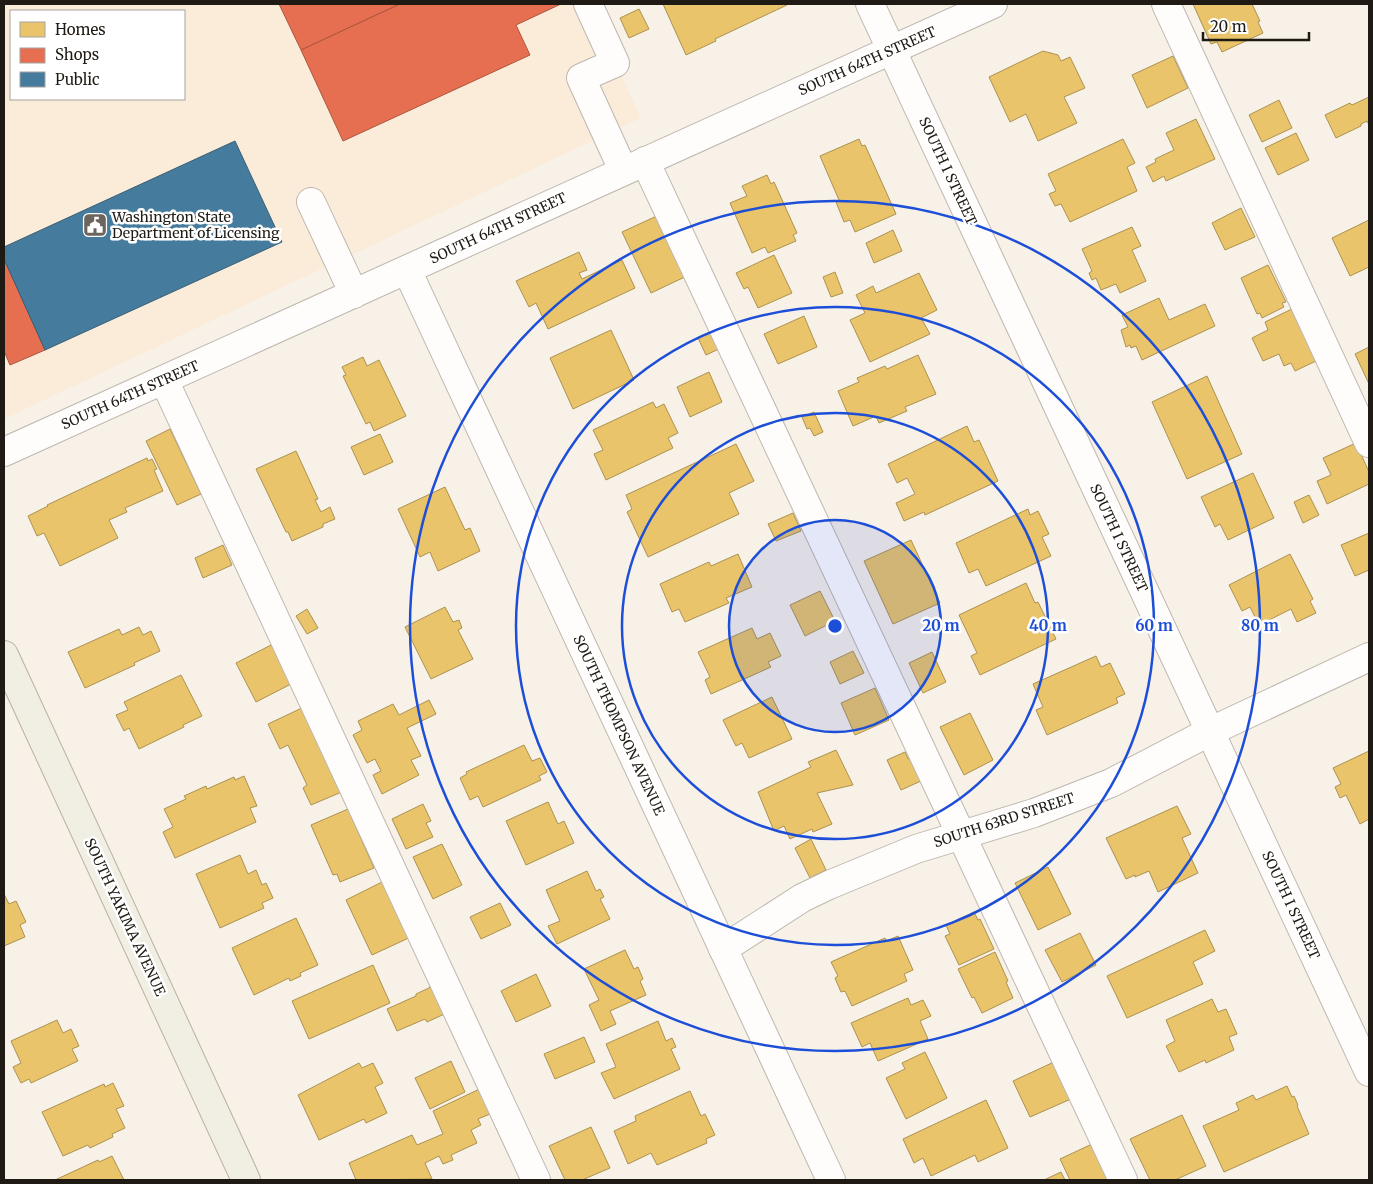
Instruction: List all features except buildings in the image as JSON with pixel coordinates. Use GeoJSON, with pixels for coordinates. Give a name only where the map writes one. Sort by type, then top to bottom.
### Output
{"type":"FeatureCollection","features":[{"type":"Feature","properties":{"kind":"main road","name":"SOUTH YAKIMA AVENUE"},"geometry":{"type":"LineString","coordinates":[[4,655],[246,1180]]}},
{"type":"Feature","properties":{"kind":"street"},"geometry":{"type":"LineString","coordinates":[[588,4],[615,63],[581,78],[634,166],[961,835],[1122,1180]]}},
{"type":"Feature","properties":{"kind":"street","name":"SOUTH I STREET"},"geometry":{"type":"LineString","coordinates":[[870,4],[1369,1072]]}},
{"type":"Feature","properties":{"kind":"street","name":"SOUTH 64TH STREET"},"geometry":{"type":"LineString","coordinates":[[4,452],[993,4]]}},
{"type":"Feature","properties":{"kind":"street"},"geometry":{"type":"LineString","coordinates":[[1166,4],[1369,443]]}},
{"type":"Feature","properties":{"kind":"street"},"geometry":{"type":"LineString","coordinates":[[311,202],[354,294]]}},
{"type":"Feature","properties":{"kind":"street","name":"SOUTH THOMPSON AVENUE"},"geometry":{"type":"LineString","coordinates":[[407,270],[831,1180]]}},
{"type":"Feature","properties":{"kind":"street"},"geometry":{"type":"LineString","coordinates":[[164,380],[536,1180]]}},
{"type":"Feature","properties":{"kind":"street","name":"SOUTH 63RD STREET"},"geometry":{"type":"LineString","coordinates":[[723,949],[802,898],[829,885],[916,849],[1016,819],[1066,802],[1111,783],[1209,732],[1369,657]]}},
{"type":"Feature","properties":{"kind":"shaded area"},"geometry":{"type":"Polygon","coordinates":[[[4,4],[588,4],[641,118],[4,419],[4,4]]]}},
{"type":"Feature","properties":{"kind":"place","name":"Washington State Department of Licensing"},"geometry":{"type":"Point","coordinates":[95,225]}}]}
